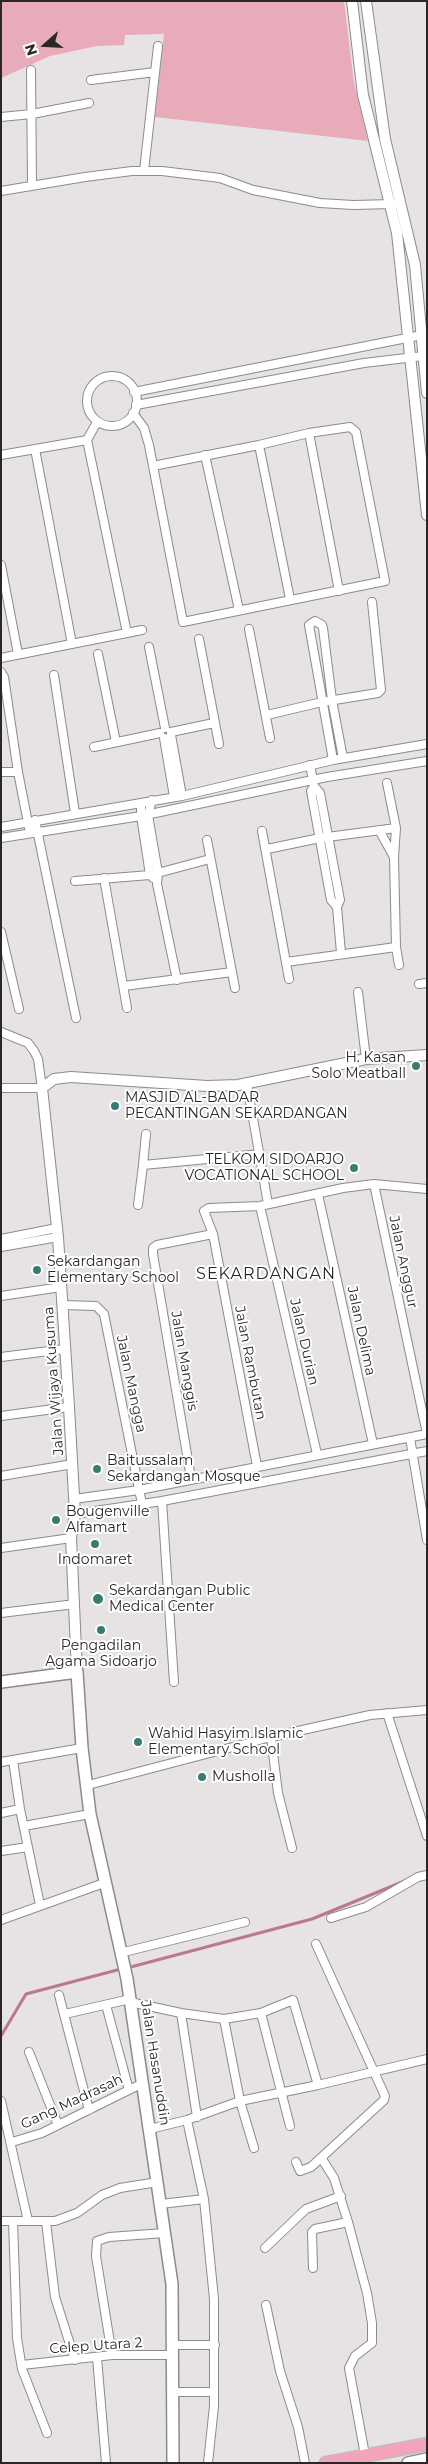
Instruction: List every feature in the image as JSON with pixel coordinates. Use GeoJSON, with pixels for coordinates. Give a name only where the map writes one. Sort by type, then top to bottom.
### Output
{"type":"FeatureCollection","features":[{"type":"Feature","properties":{"kind":"highway"},"geometry":{"type":"LineString","coordinates":[[326,2463],[427,2444]]}},
{"type":"Feature","properties":{"kind":"main road"},"geometry":{"type":"LineString","coordinates":[[1,1682],[77,1672]]}},
{"type":"Feature","properties":{"kind":"main road","name":"Jalan Hasanuddin"},"geometry":{"type":"LineString","coordinates":[[77,1672],[82,1748],[88,1785],[90,1814],[120,1956],[127,1979],[172,2284],[173,2463]]}},
{"type":"Feature","properties":{"kind":"main road"},"geometry":{"type":"LineString","coordinates":[[408,2463],[427,2459]]}},
{"type":"Feature","properties":{"kind":"street"},"geometry":{"type":"LineString","coordinates":[[352,1],[363,95],[394,204],[415,265],[424,334],[423,356],[427,393]]}},
{"type":"Feature","properties":{"kind":"street"},"geometry":{"type":"LineString","coordinates":[[366,1],[400,253],[427,515]]}},
{"type":"Feature","properties":{"kind":"street"},"geometry":{"type":"LineString","coordinates":[[355,29],[369,27]]}},
{"type":"Feature","properties":{"kind":"street"},"geometry":{"type":"LineString","coordinates":[[144,171],[158,46]]}},
{"type":"Feature","properties":{"kind":"street"},"geometry":{"type":"LineString","coordinates":[[31,70],[32,185]]}},
{"type":"Feature","properties":{"kind":"street"},"geometry":{"type":"LineString","coordinates":[[91,80],[155,72]]}},
{"type":"Feature","properties":{"kind":"street"},"geometry":{"type":"LineString","coordinates":[[1,117],[32,114],[89,103]]}},
{"type":"Feature","properties":{"kind":"street"},"geometry":{"type":"LineString","coordinates":[[1,190],[144,171],[162,171],[220,178],[252,190],[320,203],[394,204]]}},
{"type":"Feature","properties":{"kind":"street"},"geometry":{"type":"LineString","coordinates":[[134,392],[424,334]]}},
{"type":"Feature","properties":{"kind":"street"},"geometry":{"type":"LineString","coordinates":[[360,346],[364,363]]}},
{"type":"Feature","properties":{"kind":"street"},"geometry":{"type":"LineString","coordinates":[[153,466],[259,446],[309,433],[350,427],[356,432],[386,581],[183,622],[153,466],[144,428],[135,409],[134,392],[127,382],[120,378],[104,378],[92,386],[87,402],[92,416],[97,422],[113,426],[128,420],[135,409],[364,363],[423,356]]}},
{"type":"Feature","properties":{"kind":"street"},"geometry":{"type":"LineString","coordinates":[[97,422],[87,440],[127,633]]}},
{"type":"Feature","properties":{"kind":"street"},"geometry":{"type":"LineString","coordinates":[[309,433],[339,591]]}},
{"type":"Feature","properties":{"kind":"street"},"geometry":{"type":"LineString","coordinates":[[1,455],[87,440]]}},
{"type":"Feature","properties":{"kind":"street"},"geometry":{"type":"LineString","coordinates":[[259,446],[290,600]]}},
{"type":"Feature","properties":{"kind":"street"},"geometry":{"type":"LineString","coordinates":[[35,449],[72,644]]}},
{"type":"Feature","properties":{"kind":"street"},"geometry":{"type":"LineString","coordinates":[[205,455],[239,610]]}},
{"type":"Feature","properties":{"kind":"street"},"geometry":{"type":"LineString","coordinates":[[1,565],[18,654]]}},
{"type":"Feature","properties":{"kind":"street"},"geometry":{"type":"LineString","coordinates":[[267,715],[381,690],[372,602]]}},
{"type":"Feature","properties":{"kind":"street"},"geometry":{"type":"LineString","coordinates":[[333,760],[309,625],[315,621],[322,624],[323,628],[332,700],[343,758]]}},
{"type":"Feature","properties":{"kind":"street"},"geometry":{"type":"LineString","coordinates":[[250,629],[270,738]]}},
{"type":"Feature","properties":{"kind":"street"},"geometry":{"type":"LineString","coordinates":[[1,658],[142,630]]}},
{"type":"Feature","properties":{"kind":"street"},"geometry":{"type":"LineString","coordinates":[[199,639],[219,744]]}},
{"type":"Feature","properties":{"kind":"street"},"geometry":{"type":"LineString","coordinates":[[150,647],[178,796]]}},
{"type":"Feature","properties":{"kind":"street"},"geometry":{"type":"LineString","coordinates":[[98,654],[116,742]]}},
{"type":"Feature","properties":{"kind":"street"},"geometry":{"type":"LineString","coordinates":[[1,672],[4,677],[18,772],[32,821],[76,1018]]}},
{"type":"Feature","properties":{"kind":"street"},"geometry":{"type":"LineString","coordinates":[[54,675],[75,813]]}},
{"type":"Feature","properties":{"kind":"street"},"geometry":{"type":"LineString","coordinates":[[94,747],[214,723]]}},
{"type":"Feature","properties":{"kind":"street"},"geometry":{"type":"LineString","coordinates":[[1,826],[178,796],[333,760],[427,744]]}},
{"type":"Feature","properties":{"kind":"street"},"geometry":{"type":"LineString","coordinates":[[413,746],[416,762]]}},
{"type":"Feature","properties":{"kind":"street"},"geometry":{"type":"LineString","coordinates":[[1,838],[144,815],[314,783],[327,777],[427,760]]}},
{"type":"Feature","properties":{"kind":"street"},"geometry":{"type":"LineString","coordinates":[[324,762],[327,777]]}},
{"type":"Feature","properties":{"kind":"street"},"geometry":{"type":"LineString","coordinates":[[310,765],[314,783],[320,793],[334,860],[340,900],[336,907]]}},
{"type":"Feature","properties":{"kind":"street"},"geometry":{"type":"LineString","coordinates":[[1,772],[18,772]]}},
{"type":"Feature","properties":{"kind":"street"},"geometry":{"type":"LineString","coordinates":[[314,783],[311,791],[331,900],[336,907],[341,953]]}},
{"type":"Feature","properties":{"kind":"street"},"geometry":{"type":"LineString","coordinates":[[386,783],[396,828],[394,857],[396,947],[399,965]]}},
{"type":"Feature","properties":{"kind":"street"},"geometry":{"type":"LineString","coordinates":[[144,815],[152,800]]}},
{"type":"Feature","properties":{"kind":"street"},"geometry":{"type":"LineString","coordinates":[[141,803],[177,980]]}},
{"type":"Feature","properties":{"kind":"street"},"geometry":{"type":"LineString","coordinates":[[316,818],[324,816]]}},
{"type":"Feature","properties":{"kind":"street"},"geometry":{"type":"LineString","coordinates":[[267,850],[329,836],[396,828]]}},
{"type":"Feature","properties":{"kind":"street"},"geometry":{"type":"LineString","coordinates":[[379,830],[394,857]]}},
{"type":"Feature","properties":{"kind":"street"},"geometry":{"type":"LineString","coordinates":[[262,831],[290,979]]}},
{"type":"Feature","properties":{"kind":"street"},"geometry":{"type":"LineString","coordinates":[[207,840],[235,988]]}},
{"type":"Feature","properties":{"kind":"street"},"geometry":{"type":"LineString","coordinates":[[75,881],[154,874],[210,859]]}},
{"type":"Feature","properties":{"kind":"street"},"geometry":{"type":"LineString","coordinates":[[324,862],[334,860]]}},
{"type":"Feature","properties":{"kind":"street"},"geometry":{"type":"LineString","coordinates":[[104,878],[127,1008]]}},
{"type":"Feature","properties":{"kind":"street"},"geometry":{"type":"LineString","coordinates":[[1,932],[19,1009]]}},
{"type":"Feature","properties":{"kind":"street"},"geometry":{"type":"LineString","coordinates":[[286,962],[396,947]]}},
{"type":"Feature","properties":{"kind":"street"},"geometry":{"type":"LineString","coordinates":[[124,986],[232,972]]}},
{"type":"Feature","properties":{"kind":"street"},"geometry":{"type":"LineString","coordinates":[[358,992],[366,1059]]}},
{"type":"Feature","properties":{"kind":"street"},"geometry":{"type":"LineString","coordinates":[[1,1032],[28,1043],[34,1051],[38,1059],[42,1088]]}},
{"type":"Feature","properties":{"kind":"street"},"geometry":{"type":"LineString","coordinates":[[1,1088],[42,1088],[54,1079],[71,1077],[207,1086],[247,1084],[366,1059],[427,1055]]}},
{"type":"Feature","properties":{"kind":"street","name":"Jalan Durian"},"geometry":{"type":"LineString","coordinates":[[247,1084],[261,1154],[264,1205],[317,1454]]}},
{"type":"Feature","properties":{"kind":"street","name":"Jalan Wijaya Kusuma"},"geometry":{"type":"LineString","coordinates":[[42,1088],[62,1287],[73,1464],[75,1514],[71,1538],[77,1672]]}},
{"type":"Feature","properties":{"kind":"street"},"geometry":{"type":"LineString","coordinates":[[138,1205],[146,1134]]}},
{"type":"Feature","properties":{"kind":"street"},"geometry":{"type":"LineString","coordinates":[[143,1165],[261,1154]]}},
{"type":"Feature","properties":{"kind":"street"},"geometry":{"type":"LineString","coordinates":[[264,1205],[343,1188],[374,1184],[427,1189]]}},
{"type":"Feature","properties":{"kind":"street","name":"Jalan Anggur"},"geometry":{"type":"LineString","coordinates":[[374,1184],[427,1434]]}},
{"type":"Feature","properties":{"kind":"street","name":"Jalan Delima"},"geometry":{"type":"LineString","coordinates":[[318,1194],[373,1444]]}},
{"type":"Feature","properties":{"kind":"street","name":"Jalan Rambutan"},"geometry":{"type":"LineString","coordinates":[[257,1466],[213,1234],[204,1211],[206,1208],[264,1205]]}},
{"type":"Feature","properties":{"kind":"street"},"geometry":{"type":"LineString","coordinates":[[1,1239],[57,1232]]}},
{"type":"Feature","properties":{"kind":"street"},"geometry":{"type":"LineString","coordinates":[[1,1247],[57,1232]]}},
{"type":"Feature","properties":{"kind":"street","name":"Jalan Manggis"},"geometry":{"type":"LineString","coordinates":[[191,1478],[153,1248],[157,1244],[213,1234]]}},
{"type":"Feature","properties":{"kind":"street"},"geometry":{"type":"LineString","coordinates":[[1,1296],[62,1287]]}},
{"type":"Feature","properties":{"kind":"street","name":"Jalan Mangga"},"geometry":{"type":"LineString","coordinates":[[63,1305],[96,1306],[104,1314],[142,1504]]}},
{"type":"Feature","properties":{"kind":"street"},"geometry":{"type":"LineString","coordinates":[[1,1357],[65,1349]]}},
{"type":"Feature","properties":{"kind":"street"},"geometry":{"type":"LineString","coordinates":[[1,1416],[69,1406]]}},
{"type":"Feature","properties":{"kind":"street"},"geometry":{"type":"LineString","coordinates":[[74,1500],[139,1490],[191,1478],[427,1434]]}},
{"type":"Feature","properties":{"kind":"street"},"geometry":{"type":"LineString","coordinates":[[410,1438],[424,1511],[427,1540]]}},
{"type":"Feature","properties":{"kind":"street"},"geometry":{"type":"LineString","coordinates":[[75,1514],[162,1501],[427,1451]]}},
{"type":"Feature","properties":{"kind":"street"},"geometry":{"type":"LineString","coordinates":[[270,1463],[274,1479]]}},
{"type":"Feature","properties":{"kind":"street"},"geometry":{"type":"LineString","coordinates":[[1,1476],[73,1464]]}},
{"type":"Feature","properties":{"kind":"street"},"geometry":{"type":"LineString","coordinates":[[162,1501],[174,1682]]}},
{"type":"Feature","properties":{"kind":"street"},"geometry":{"type":"LineString","coordinates":[[1,1548],[71,1538]]}},
{"type":"Feature","properties":{"kind":"street"},"geometry":{"type":"LineString","coordinates":[[1,1613],[74,1604]]}},
{"type":"Feature","properties":{"kind":"street"},"geometry":{"type":"LineString","coordinates":[[88,1785],[271,1737],[387,1713],[427,1710]]}},
{"type":"Feature","properties":{"kind":"street"},"geometry":{"type":"LineString","coordinates":[[387,1713],[427,1836]]}},
{"type":"Feature","properties":{"kind":"street"},"geometry":{"type":"LineString","coordinates":[[271,1737],[278,1794],[292,1848]]}},
{"type":"Feature","properties":{"kind":"street"},"geometry":{"type":"LineString","coordinates":[[1,1762],[82,1748]]}},
{"type":"Feature","properties":{"kind":"street"},"geometry":{"type":"LineString","coordinates":[[13,1760],[20,1809],[40,1905]]}},
{"type":"Feature","properties":{"kind":"street"},"geometry":{"type":"LineString","coordinates":[[1,1812],[20,1809]]}},
{"type":"Feature","properties":{"kind":"street"},"geometry":{"type":"LineString","coordinates":[[24,1826],[90,1814]]}},
{"type":"Feature","properties":{"kind":"street"},"geometry":{"type":"LineString","coordinates":[[1,1851],[28,1847]]}},
{"type":"Feature","properties":{"kind":"street"},"geometry":{"type":"LineString","coordinates":[[331,1918],[365,1908],[418,1877],[427,1875]]}},
{"type":"Feature","properties":{"kind":"street"},"geometry":{"type":"LineString","coordinates":[[1,1920],[104,1883]]}},
{"type":"Feature","properties":{"kind":"street"},"geometry":{"type":"LineString","coordinates":[[120,1956],[245,1922]]}},
{"type":"Feature","properties":{"kind":"street"},"geometry":{"type":"LineString","coordinates":[[296,2162],[298,2169],[304,2171],[322,2158],[383,2103],[385,2096],[316,1944]]}},
{"type":"Feature","properties":{"kind":"street"},"geometry":{"type":"LineString","coordinates":[[59,1995],[89,2110]]}},
{"type":"Feature","properties":{"kind":"street"},"geometry":{"type":"LineString","coordinates":[[65,2014],[130,2000],[181,2013],[224,2019],[261,2014],[293,2000],[318,2085]]}},
{"type":"Feature","properties":{"kind":"street"},"geometry":{"type":"LineString","coordinates":[[106,2005],[128,2090]]}},
{"type":"Feature","properties":{"kind":"street"},"geometry":{"type":"LineString","coordinates":[[181,2013],[197,2117]]}},
{"type":"Feature","properties":{"kind":"street"},"geometry":{"type":"LineString","coordinates":[[261,2014],[290,2126]]}},
{"type":"Feature","properties":{"kind":"street"},"geometry":{"type":"LineString","coordinates":[[224,2019],[240,2101],[254,2148]]}},
{"type":"Feature","properties":{"kind":"street"},"geometry":{"type":"LineString","coordinates":[[29,2052],[58,2125]]}},
{"type":"Feature","properties":{"kind":"street"},"geometry":{"type":"LineString","coordinates":[[150,2129],[197,2117],[240,2101],[374,2073],[427,2059]]}},
{"type":"Feature","properties":{"kind":"street","name":"Gang Madrasah"},"geometry":{"type":"LineString","coordinates":[[12,2142],[42,2133],[143,2083]]}},
{"type":"Feature","properties":{"kind":"street"},"geometry":{"type":"LineString","coordinates":[[1,2101],[12,2142],[28,2221]]}},
{"type":"Feature","properties":{"kind":"street"},"geometry":{"type":"LineString","coordinates":[[187,2120],[204,2199],[214,2299],[214,2392],[208,2463]]}},
{"type":"Feature","properties":{"kind":"street"},"geometry":{"type":"LineString","coordinates":[[322,2158],[334,2178],[340,2196],[369,2301],[372,2342],[355,2356],[350,2368],[366,2455]]}},
{"type":"Feature","properties":{"kind":"street"},"geometry":{"type":"LineString","coordinates":[[1,2221],[46,2222],[77,2213],[102,2195],[120,2188],[158,2182]]}},
{"type":"Feature","properties":{"kind":"street"},"geometry":{"type":"LineString","coordinates":[[264,2248],[306,2209],[340,2196]]}},
{"type":"Feature","properties":{"kind":"street"},"geometry":{"type":"LineString","coordinates":[[161,2204],[204,2199]]}},
{"type":"Feature","properties":{"kind":"street"},"geometry":{"type":"LineString","coordinates":[[13,2221],[17,2338],[22,2365],[47,2433]]}},
{"type":"Feature","properties":{"kind":"street"},"geometry":{"type":"LineString","coordinates":[[46,2222],[56,2297],[75,2360]]}},
{"type":"Feature","properties":{"kind":"street"},"geometry":{"type":"LineString","coordinates":[[314,2268],[312,2232],[315,2229],[348,2222]]}},
{"type":"Feature","properties":{"kind":"street"},"geometry":{"type":"LineString","coordinates":[[112,2354],[96,2256],[97,2241],[109,2237],[165,2233]]}},
{"type":"Feature","properties":{"kind":"street"},"geometry":{"type":"LineString","coordinates":[[266,2305],[280,2371],[298,2428],[305,2463]]}},
{"type":"Feature","properties":{"kind":"street","name":"Celep Utara 2"},"geometry":{"type":"LineString","coordinates":[[22,2365],[97,2358],[112,2354],[215,2345]]}},
{"type":"Feature","properties":{"kind":"street"},"geometry":{"type":"LineString","coordinates":[[97,2358],[106,2463]]}},
{"type":"Feature","properties":{"kind":"street"},"geometry":{"type":"LineString","coordinates":[[172,2392],[214,2392]]}},
{"type":"Feature","properties":{"kind":"shaded area"},"geometry":{"type":"Polygon","coordinates":[[[1,1],[344,1],[354,83],[368,141],[155,117],[164,34],[125,35],[124,45],[97,46],[50,56],[1,78],[1,1]]]}},
{"type":"Feature","properties":{"kind":"waterway"},"geometry":{"type":"LineString","coordinates":[[127,1968],[312,1919],[407,1880]]}},
{"type":"Feature","properties":{"kind":"waterway"},"geometry":{"type":"LineString","coordinates":[[1,2036],[26,1994],[121,1969]]}},
{"type":"Feature","properties":{"kind":"place","name":"H. Kasan Solo Meatball"},"geometry":{"type":"Point","coordinates":[416,1066]}},
{"type":"Feature","properties":{"kind":"place","name":"MASJID AL-BADAR PECANTINGAN SEKARDANGAN"},"geometry":{"type":"Point","coordinates":[115,1106]}},
{"type":"Feature","properties":{"kind":"place","name":"TELKOM SIDOARJO VOCATIONAL SCHOOL"},"geometry":{"type":"Point","coordinates":[354,1168]}},
{"type":"Feature","properties":{"kind":"place","name":"Sekardangan Elementary School"},"geometry":{"type":"Point","coordinates":[37,1270]}},
{"type":"Feature","properties":{"kind":"place","name":"Baitussalam Sekardangan Mosque"},"geometry":{"type":"Point","coordinates":[97,1469]}},
{"type":"Feature","properties":{"kind":"place","name":"Bougenville Alfamart"},"geometry":{"type":"Point","coordinates":[56,1520]}},
{"type":"Feature","properties":{"kind":"place","name":"Indomaret"},"geometry":{"type":"Point","coordinates":[95,1544]}},
{"type":"Feature","properties":{"kind":"place","name":"Sekardangan Public Medical Center"},"geometry":{"type":"Point","coordinates":[98,1599]}},
{"type":"Feature","properties":{"kind":"place","name":"Pengadilan Agama Sidoarjo"},"geometry":{"type":"Point","coordinates":[101,1630]}},
{"type":"Feature","properties":{"kind":"place","name":"Wahid Hasyim Islamic Elementary School"},"geometry":{"type":"Point","coordinates":[138,1742]}},
{"type":"Feature","properties":{"kind":"place","name":"Musholla"},"geometry":{"type":"Point","coordinates":[202,1777]}},
{"type":"Feature","properties":{"kind":"district","name":"SEKARDANGAN"},"geometry":{"type":"Point","coordinates":[266,1274]}}]}
